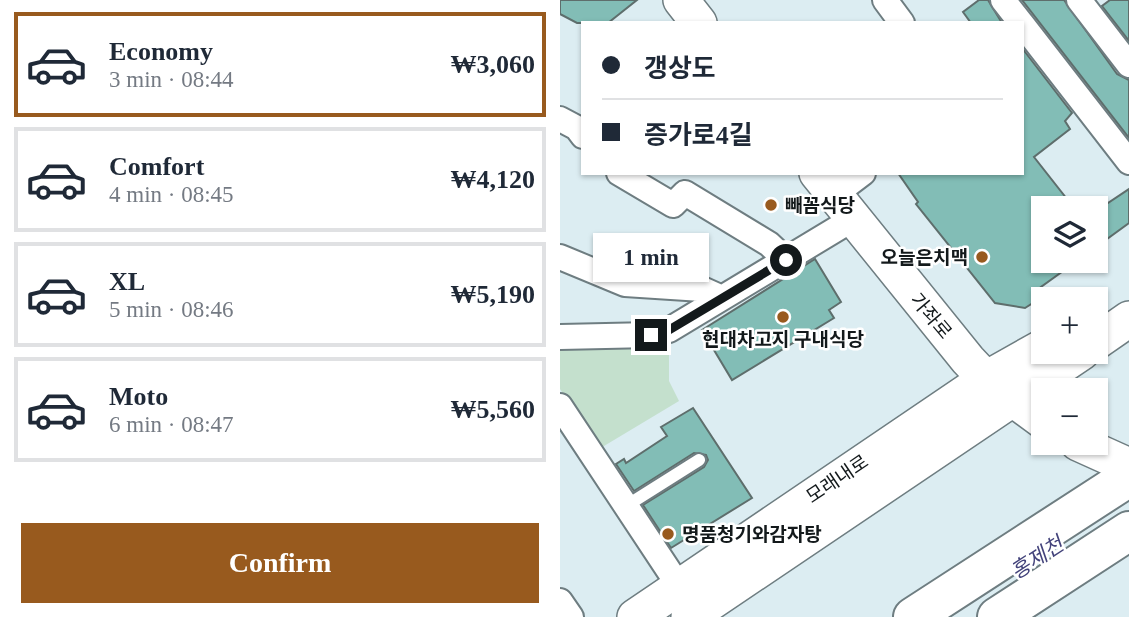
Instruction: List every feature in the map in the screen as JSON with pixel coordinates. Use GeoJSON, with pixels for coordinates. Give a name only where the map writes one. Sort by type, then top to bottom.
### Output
{"type":"FeatureCollection","features":[{"type":"Feature","properties":{"kind":"highway"},"geometry":{"type":"LineString","coordinates":[[913,617],[1129,477]]}},
{"type":"Feature","properties":{"kind":"highway"},"geometry":{"type":"LineString","coordinates":[[997,617],[1129,531]]}},
{"type":"Feature","properties":{"kind":"main road"},"geometry":{"type":"LineString","coordinates":[[681,0],[697,21]]}},
{"type":"Feature","properties":{"kind":"main road","name":"가좌로"},"geometry":{"type":"LineString","coordinates":[[835,196],[923,308],[986,379],[1031,412]]}},
{"type":"Feature","properties":{"kind":"main road"},"geometry":{"type":"LineString","coordinates":[[1108,310],[1129,295]]}},
{"type":"Feature","properties":{"kind":"main road"},"geometry":{"type":"LineString","coordinates":[[1108,334],[1129,319]]}},
{"type":"Feature","properties":{"kind":"main road","name":"모래내로"},"geometry":{"type":"LineString","coordinates":[[684,602],[986,379],[1031,354]]}},
{"type":"Feature","properties":{"kind":"main road","name":"모래내로"},"geometry":{"type":"LineString","coordinates":[[635,617],[684,602],[1014,400],[1065,364]]}},
{"type":"Feature","properties":{"kind":"main road"},"geometry":{"type":"LineString","coordinates":[[1105,455],[1129,466]]}},
{"type":"Feature","properties":{"kind":"street"},"geometry":{"type":"LineString","coordinates":[[885,0],[901,21]]}},
{"type":"Feature","properties":{"kind":"street"},"geometry":{"type":"LineString","coordinates":[[1003,0],[1020,21]]}},
{"type":"Feature","properties":{"kind":"street"},"geometry":{"type":"LineString","coordinates":[[1079,0],[1129,65]]}},
{"type":"Feature","properties":{"kind":"street"},"geometry":{"type":"LineString","coordinates":[[1024,25],[1120,131],[1129,162]]}},
{"type":"Feature","properties":{"kind":"street"},"geometry":{"type":"LineString","coordinates":[[560,119],[581,133]]}},
{"type":"Feature","properties":{"kind":"street"},"geometry":{"type":"LineString","coordinates":[[622,175],[673,205],[685,193],[769,244],[786,260]]}},
{"type":"Feature","properties":{"kind":"street"},"geometry":{"type":"LineString","coordinates":[[560,337],[663,333],[786,260],[835,196],[861,175]]}},
{"type":"Feature","properties":{"kind":"street"},"geometry":{"type":"LineString","coordinates":[[560,257],[625,284],[702,289],[722,298]]}},
{"type":"Feature","properties":{"kind":"street"},"geometry":{"type":"LineString","coordinates":[[560,406],[626,506],[684,602]]}},
{"type":"Feature","properties":{"kind":"street"},"geometry":{"type":"LineString","coordinates":[[560,601],[571,617]]}},
{"type":"Feature","properties":{"kind":"lane"},"geometry":{"type":"LineString","coordinates":[[626,506],[699,460]]}},
{"type":"Feature","properties":{"kind":"green space"},"geometry":{"type":"Polygon","coordinates":[[[669,340],[669,381],[679,401],[599,449],[560,389],[560,346],[669,340]]]}},
{"type":"Feature","properties":{"kind":"building"},"geometry":{"type":"Polygon","coordinates":[[[560,0],[637,0],[611,21],[577,23],[560,14],[560,0]]]}},
{"type":"Feature","properties":{"kind":"building"},"geometry":{"type":"Polygon","coordinates":[[[979,0],[988,0],[1001,21],[970,21],[963,12],[979,0]]]}},
{"type":"Feature","properties":{"kind":"building"},"geometry":{"type":"Polygon","coordinates":[[[1022,0],[1064,0],[1117,74],[1129,80],[1129,138],[1022,0]]]}},
{"type":"Feature","properties":{"kind":"building"},"geometry":{"type":"Polygon","coordinates":[[[1110,0],[1129,0],[1129,41],[1102,6],[1110,0]]]}},
{"type":"Feature","properties":{"kind":"building"},"geometry":{"type":"Polygon","coordinates":[[[1024,51],[1072,113],[1065,121],[1070,129],[1034,157],[1065,196],[1031,196],[1031,273],[1060,273],[1041,287],[1031,287],[1031,304],[1025,308],[995,303],[916,204],[918,202],[899,175],[1024,175],[1024,51]]]}},
{"type":"Feature","properties":{"kind":"building"},"geometry":{"type":"Polygon","coordinates":[[[1129,189],[1129,223],[1108,238],[1108,203],[1129,189]]]}},
{"type":"Feature","properties":{"kind":"building"},"geometry":{"type":"Polygon","coordinates":[[[815,259],[841,302],[829,310],[834,318],[732,380],[702,330],[815,259]]]}},
{"type":"Feature","properties":{"kind":"building"},"geometry":{"type":"Polygon","coordinates":[[[693,408],[752,498],[671,548],[643,505],[704,467],[708,460],[706,455],[694,453],[634,491],[616,464],[624,459],[626,463],[667,436],[661,427],[693,408]]]}},
{"type":"Feature","properties":{"kind":"place","name":"빼꼼식당"},"geometry":{"type":"Point","coordinates":[771,205]}},
{"type":"Feature","properties":{"kind":"place","name":"오늘은치맥"},"geometry":{"type":"Point","coordinates":[982,257]}},
{"type":"Feature","properties":{"kind":"place","name":"현대차고지 구내식당"},"geometry":{"type":"Point","coordinates":[783,317]}},
{"type":"Feature","properties":{"kind":"place","name":"명품청기와감자탕"},"geometry":{"type":"Point","coordinates":[668,534]}},
{"type":"Feature","properties":{"kind":"route"},"geometry":{"type":"LineString","coordinates":[[651,335],[669,330],[786,260]]}},
{"type":"Feature","properties":{"kind":"water label","name":"홍제천"},"geometry":{"type":"Point","coordinates":[1037,558]}}]}
